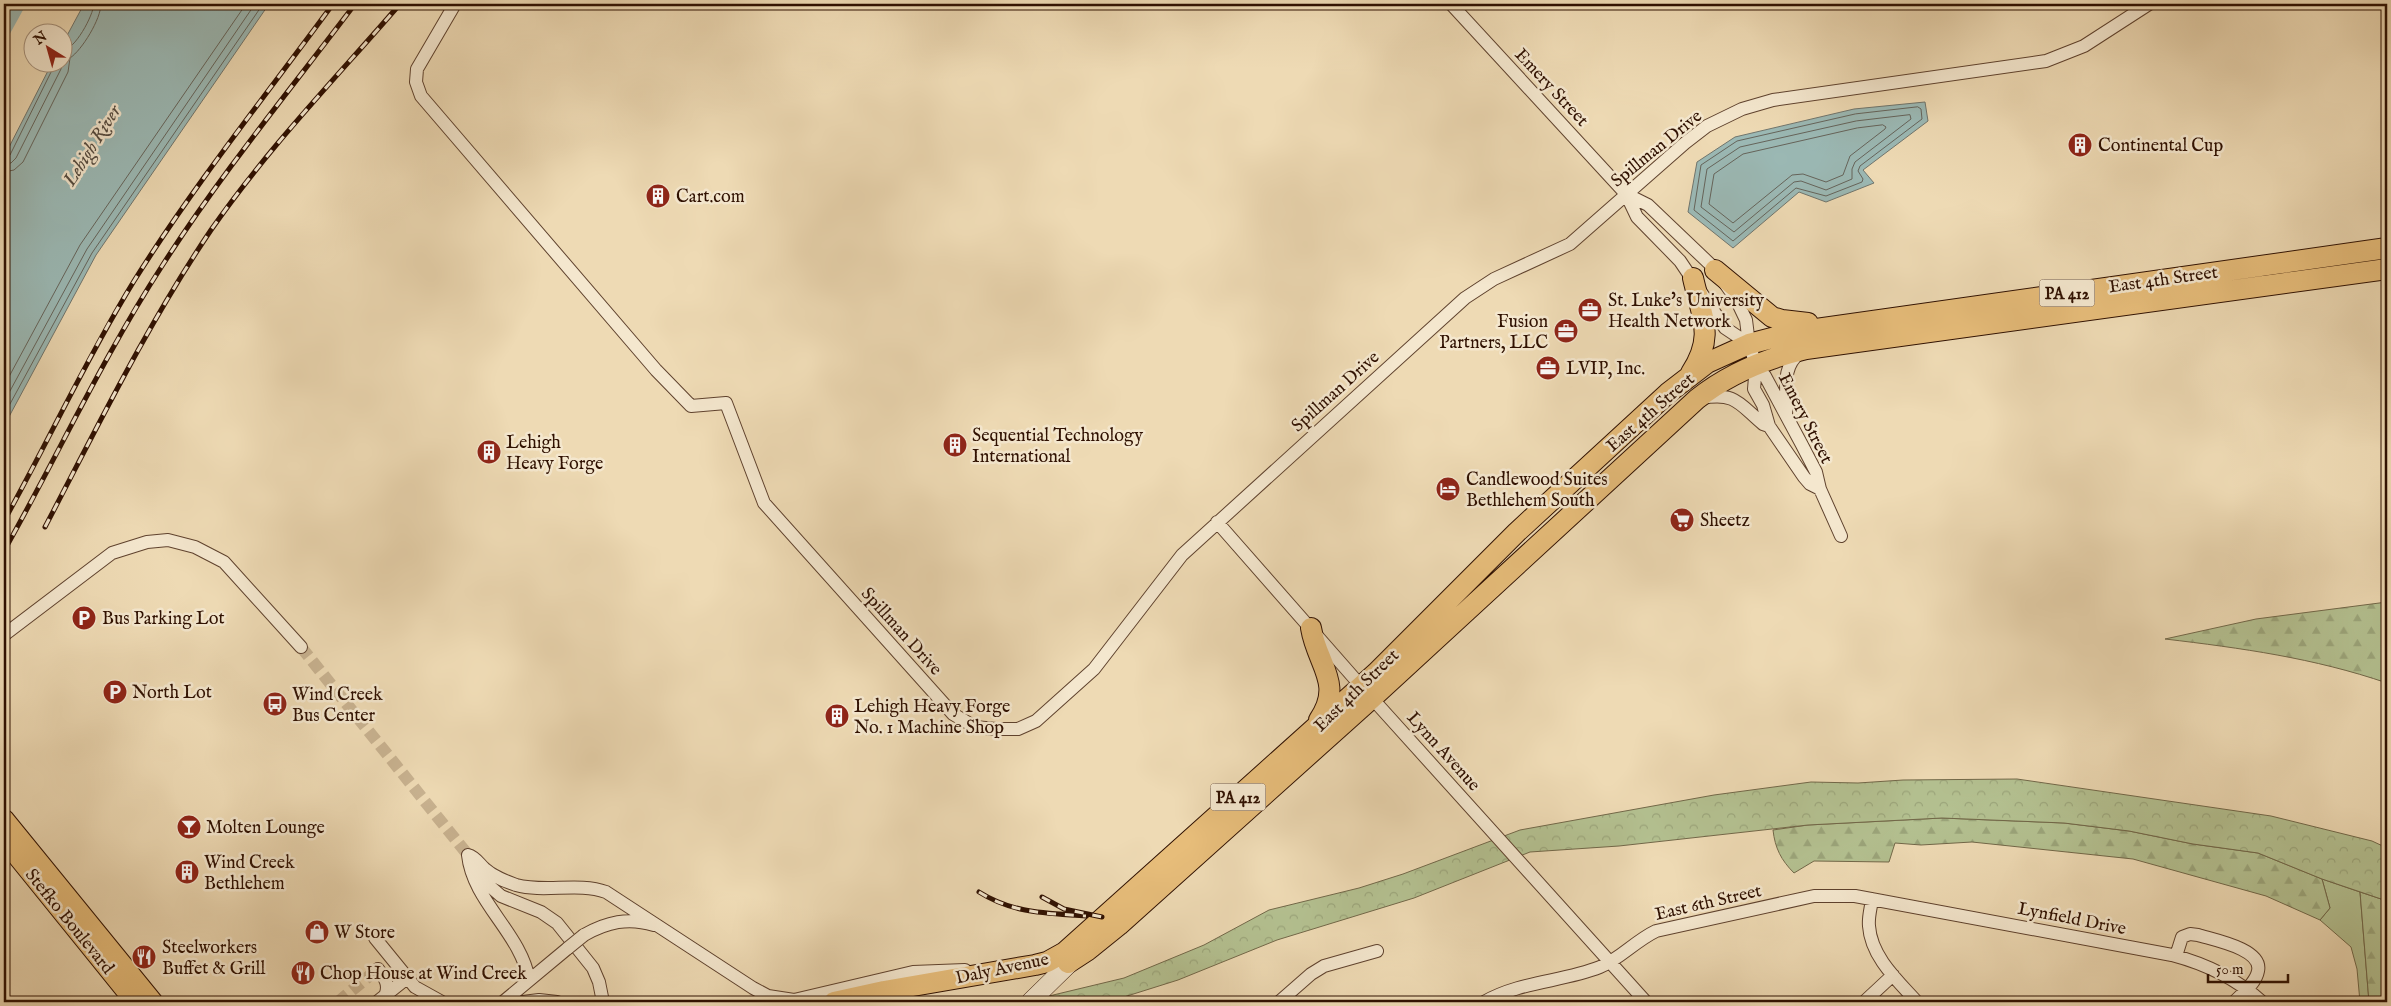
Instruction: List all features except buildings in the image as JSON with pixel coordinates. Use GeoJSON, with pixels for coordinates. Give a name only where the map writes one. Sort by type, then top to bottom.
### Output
{"type":"FeatureCollection","features":[{"type":"Feature","properties":{"kind":"highway","name":"East 4th Street"},"geometry":{"type":"LineString","coordinates":[[1076,949],[1088,950],[1117,916],[1310,733],[1367,692],[1517,532],[1668,393],[1707,364],[1749,344],[1783,334],[2387,248]]}},
{"type":"Feature","properties":{"kind":"highway","name":"East 4th Street"},"geometry":{"type":"LineString","coordinates":[[1076,949],[1095,925],[1140,906],[1367,692],[1697,399],[1756,365],[1806,349],[2387,269]]}},
{"type":"Feature","properties":{"kind":"highway"},"geometry":{"type":"LineString","coordinates":[[1715,270],[1772,316],[1790,322],[1840,325]]}},
{"type":"Feature","properties":{"kind":"highway"},"geometry":{"type":"LineString","coordinates":[[1690,376],[1700,359],[1706,339],[1693,278]]}},
{"type":"Feature","properties":{"kind":"highway"},"geometry":{"type":"LineString","coordinates":[[1310,733],[1328,706],[1330,694],[1329,682],[1314,644],[1311,628]]}},
{"type":"Feature","properties":{"kind":"highway","name":"Daly Avenue"},"geometry":{"type":"LineString","coordinates":[[834,1002],[884,991],[1047,962],[1065,952],[1076,949]]}},
{"type":"Feature","properties":{"kind":"highway","name":"Daly Avenue"},"geometry":{"type":"LineString","coordinates":[[891,1002],[1040,975],[1058,968],[1076,949]]}},
{"type":"Feature","properties":{"kind":"main road","name":"Stefko Boulevard"},"geometry":{"type":"LineString","coordinates":[[4,819],[153,1002]]}},
{"type":"Feature","properties":{"kind":"main road","name":"Stefko Boulevard"},"geometry":{"type":"LineString","coordinates":[[4,840],[135,1002]]}},
{"type":"Feature","properties":{"kind":"main road","name":"East 4th Street"},"geometry":{"type":"LineString","coordinates":[[1034,999],[1076,949]]}},
{"type":"Feature","properties":{"kind":"street","name":"Spillman Drive"},"geometry":{"type":"LineString","coordinates":[[455,4],[416,69],[416,82],[421,96],[656,370],[691,406],[726,404],[764,503],[952,714],[975,727],[1018,729],[1036,721],[1078,686],[1104,658],[1182,555],[1465,298],[1494,279],[1570,244],[1697,132],[1742,110],[1773,100],[2046,61],[2084,46],[2149,4]]}},
{"type":"Feature","properties":{"kind":"street","name":"Emery Street"},"geometry":{"type":"LineString","coordinates":[[1451,4],[1626,194],[1637,217],[1693,278],[1725,328],[1749,344]]}},
{"type":"Feature","properties":{"kind":"street","name":"Emery Street"},"geometry":{"type":"LineString","coordinates":[[1626,194],[1648,206],[1715,270],[1736,299],[1746,320],[1749,344],[1756,365],[1765,376],[1816,472],[1820,489],[1840,536]]}},
{"type":"Feature","properties":{"kind":"street"},"geometry":{"type":"LineString","coordinates":[[1786,415],[1788,368],[1795,357],[1806,349]]}},
{"type":"Feature","properties":{"kind":"street","name":"Emery Street"},"geometry":{"type":"LineString","coordinates":[[1756,365],[1754,389],[1763,405],[1769,426],[1804,477],[1810,484],[1820,489]]}},
{"type":"Feature","properties":{"kind":"street"},"geometry":{"type":"LineString","coordinates":[[1697,399],[1716,396],[1733,398],[1744,405],[1763,424],[1769,426]]}},
{"type":"Feature","properties":{"kind":"street","name":"Lynn Avenue"},"geometry":{"type":"LineString","coordinates":[[1217,522],[1646,1002]]}},
{"type":"Feature","properties":{"kind":"street"},"geometry":{"type":"LineString","coordinates":[[4,635],[112,553],[147,542],[168,540],[195,546],[224,562],[301,647]]}},
{"type":"Feature","properties":{"kind":"street"},"geometry":{"type":"LineString","coordinates":[[471,859],[496,877],[519,885],[592,889],[606,892],[753,988],[768,996],[787,1000],[925,970],[1002,970]]}},
{"type":"Feature","properties":{"kind":"street"},"geometry":{"type":"LineString","coordinates":[[471,859],[474,879],[520,954],[529,980]]}},
{"type":"Feature","properties":{"kind":"street"},"geometry":{"type":"LineString","coordinates":[[471,859],[478,876],[495,892],[540,912],[560,927],[593,968],[599,982],[603,1002]]}},
{"type":"Feature","properties":{"kind":"street","name":"East 6th Street"},"geometry":{"type":"LineString","coordinates":[[1484,1002],[1517,988],[1596,968],[1609,962],[1637,941],[1664,929],[1814,896],[1837,894],[1869,898]]}},
{"type":"Feature","properties":{"kind":"street"},"geometry":{"type":"LineString","coordinates":[[1869,898],[1870,933],[1878,953],[1893,976],[1917,1002]]}},
{"type":"Feature","properties":{"kind":"street","name":"Lynfield Drive"},"geometry":{"type":"LineString","coordinates":[[1869,898],[2176,956],[2217,970],[2262,1002]]}},
{"type":"Feature","properties":{"kind":"street"},"geometry":{"type":"LineString","coordinates":[[503,1002],[584,935],[604,924],[631,921],[655,926],[667,932]]}},
{"type":"Feature","properties":{"kind":"street"},"geometry":{"type":"LineString","coordinates":[[2176,956],[2182,937],[2190,934],[2245,950],[2253,956],[2258,968],[2255,978],[2234,1002]]}},
{"type":"Feature","properties":{"kind":"street"},"geometry":{"type":"LineString","coordinates":[[376,970],[379,956],[377,940],[407,978],[420,991],[442,1002]]}},
{"type":"Feature","properties":{"kind":"street"},"geometry":{"type":"LineString","coordinates":[[1284,1001],[1311,974],[1324,966],[1378,951]]}},
{"type":"Feature","properties":{"kind":"street"},"geometry":{"type":"LineString","coordinates":[[376,970],[391,958]]}},
{"type":"Feature","properties":{"kind":"street"},"geometry":{"type":"LineString","coordinates":[[376,970],[387,984],[388,989],[381,999]]}},
{"type":"Feature","properties":{"kind":"street"},"geometry":{"type":"LineString","coordinates":[[1864,1002],[1893,976]]}},
{"type":"Feature","properties":{"kind":"street"},"geometry":{"type":"LineString","coordinates":[[381,999],[407,978]]}},
{"type":"Feature","properties":{"kind":"street"},"geometry":{"type":"LineString","coordinates":[[523,1002],[539,1000],[557,1002]]}},
{"type":"Feature","properties":{"kind":"green space"},"geometry":{"type":"Polygon","coordinates":[[[2387,602],[2387,683],[2305,660],[2249,650],[2165,639],[2256,619],[2387,602]]]}},
{"type":"Feature","properties":{"kind":"green space"},"geometry":{"type":"Polygon","coordinates":[[[2017,779],[2271,816],[2372,841],[2387,848],[2387,901],[2322,879],[2258,853],[2193,844],[2129,831],[2064,823],[1942,818],[1808,825],[1619,846],[1530,852],[1414,898],[1277,940],[1178,980],[1108,1002],[1024,1002],[1124,978],[1204,945],[1269,910],[1359,888],[1403,874],[1520,830],[1714,795],[1811,782],[1858,783],[1903,780],[2017,779]]]}},
{"type":"Feature","properties":{"kind":"green space"},"geometry":{"type":"Polygon","coordinates":[[[1942,818],[2064,823],[2129,831],[2193,844],[2258,853],[2322,879],[2330,908],[2320,920],[2266,896],[2133,859],[1972,842],[1921,845],[1895,843],[1889,862],[1814,861],[1794,873],[1779,853],[1773,830],[1808,825],[1942,818]]]}},
{"type":"Feature","properties":{"kind":"green space"},"geometry":{"type":"Polygon","coordinates":[[[2322,879],[2360,892],[2369,1002],[2360,1002],[2357,969],[2351,947],[2320,920],[2330,908],[2322,879]]]}},
{"type":"Feature","properties":{"kind":"green space"},"geometry":{"type":"Polygon","coordinates":[[[2360,892],[2387,901],[2387,1002],[2369,1002],[2360,892]]]}},
{"type":"Feature","properties":{"kind":"water","name":"Lehigh River"},"geometry":{"type":"Polygon","coordinates":[[[84,4],[269,4],[96,255],[4,426],[4,157],[47,72],[72,72],[72,26],[84,4]]]}},
{"type":"Feature","properties":{"kind":"water"},"geometry":{"type":"Polygon","coordinates":[[[1925,102],[1928,121],[1863,170],[1874,183],[1826,202],[1799,192],[1733,248],[1688,212],[1697,162],[1735,137],[1854,109],[1925,102]]]}},
{"type":"Feature","properties":{"kind":"waterway"},"geometry":{"type":"LineString","coordinates":[[4,33],[20,4]]}},
{"type":"Feature","properties":{"kind":"tunnel"},"geometry":{"type":"LineString","coordinates":[[301,647],[468,855]]}},
{"type":"Feature","properties":{"kind":"tunnel"},"geometry":{"type":"LineString","coordinates":[[338,1002],[374,972]]}},
{"type":"Feature","properties":{"kind":"railway"},"geometry":{"type":"LineString","coordinates":[[4,521],[83,370],[134,281],[206,175],[333,4]]}},
{"type":"Feature","properties":{"kind":"railway"},"geometry":{"type":"LineString","coordinates":[[4,551],[100,371],[162,266],[231,166],[355,4]]}},
{"type":"Feature","properties":{"kind":"railway"},"geometry":{"type":"LineString","coordinates":[[45,527],[144,339],[211,230],[255,171],[302,114],[400,4]]}},
{"type":"Feature","properties":{"kind":"railway"},"geometry":{"type":"LineString","coordinates":[[979,892],[1005,905],[1031,911],[1086,916]]}},
{"type":"Feature","properties":{"kind":"railway"},"geometry":{"type":"LineString","coordinates":[[1042,897],[1064,909],[1102,917]]}},
{"type":"Feature","properties":{"kind":"place","name":"Continental Cup"},"geometry":{"type":"Point","coordinates":[2080,145]}},
{"type":"Feature","properties":{"kind":"place","name":"Cart.com"},"geometry":{"type":"Point","coordinates":[658,196]}},
{"type":"Feature","properties":{"kind":"place","name":"St. Luke's University Health Network"},"geometry":{"type":"Point","coordinates":[1590,310]}},
{"type":"Feature","properties":{"kind":"place","name":"Fusion Partners, LLC"},"geometry":{"type":"Point","coordinates":[1566,331]}},
{"type":"Feature","properties":{"kind":"place","name":"LVIP, Inc."},"geometry":{"type":"Point","coordinates":[1548,368]}},
{"type":"Feature","properties":{"kind":"place","name":"Sequential Technology International"},"geometry":{"type":"Point","coordinates":[955,445]}},
{"type":"Feature","properties":{"kind":"place","name":"Lehigh Heavy Forge"},"geometry":{"type":"Point","coordinates":[489,452]}},
{"type":"Feature","properties":{"kind":"place","name":"Candlewood Suites Bethlehem South"},"geometry":{"type":"Point","coordinates":[1448,489]}},
{"type":"Feature","properties":{"kind":"place","name":"Sheetz"},"geometry":{"type":"Point","coordinates":[1682,520]}},
{"type":"Feature","properties":{"kind":"place","name":"Bus Parking Lot"},"geometry":{"type":"Point","coordinates":[84,618]}},
{"type":"Feature","properties":{"kind":"place","name":"North Lot"},"geometry":{"type":"Point","coordinates":[115,692]}},
{"type":"Feature","properties":{"kind":"place","name":"Wind Creek Bus Center"},"geometry":{"type":"Point","coordinates":[275,704]}},
{"type":"Feature","properties":{"kind":"place","name":"Lehigh Heavy Forge No. 1 Machine Shop"},"geometry":{"type":"Point","coordinates":[837,716]}},
{"type":"Feature","properties":{"kind":"place","name":"Molten Lounge"},"geometry":{"type":"Point","coordinates":[189,827]}},
{"type":"Feature","properties":{"kind":"place","name":"Wind Creek Bethlehem"},"geometry":{"type":"Point","coordinates":[187,872]}},
{"type":"Feature","properties":{"kind":"place","name":"W Store"},"geometry":{"type":"Point","coordinates":[317,932]}},
{"type":"Feature","properties":{"kind":"place","name":"Steelworkers Buffet & Grill"},"geometry":{"type":"Point","coordinates":[144,957]}},
{"type":"Feature","properties":{"kind":"place","name":"Chop House at Wind Creek"},"geometry":{"type":"Point","coordinates":[303,973]}}]}
